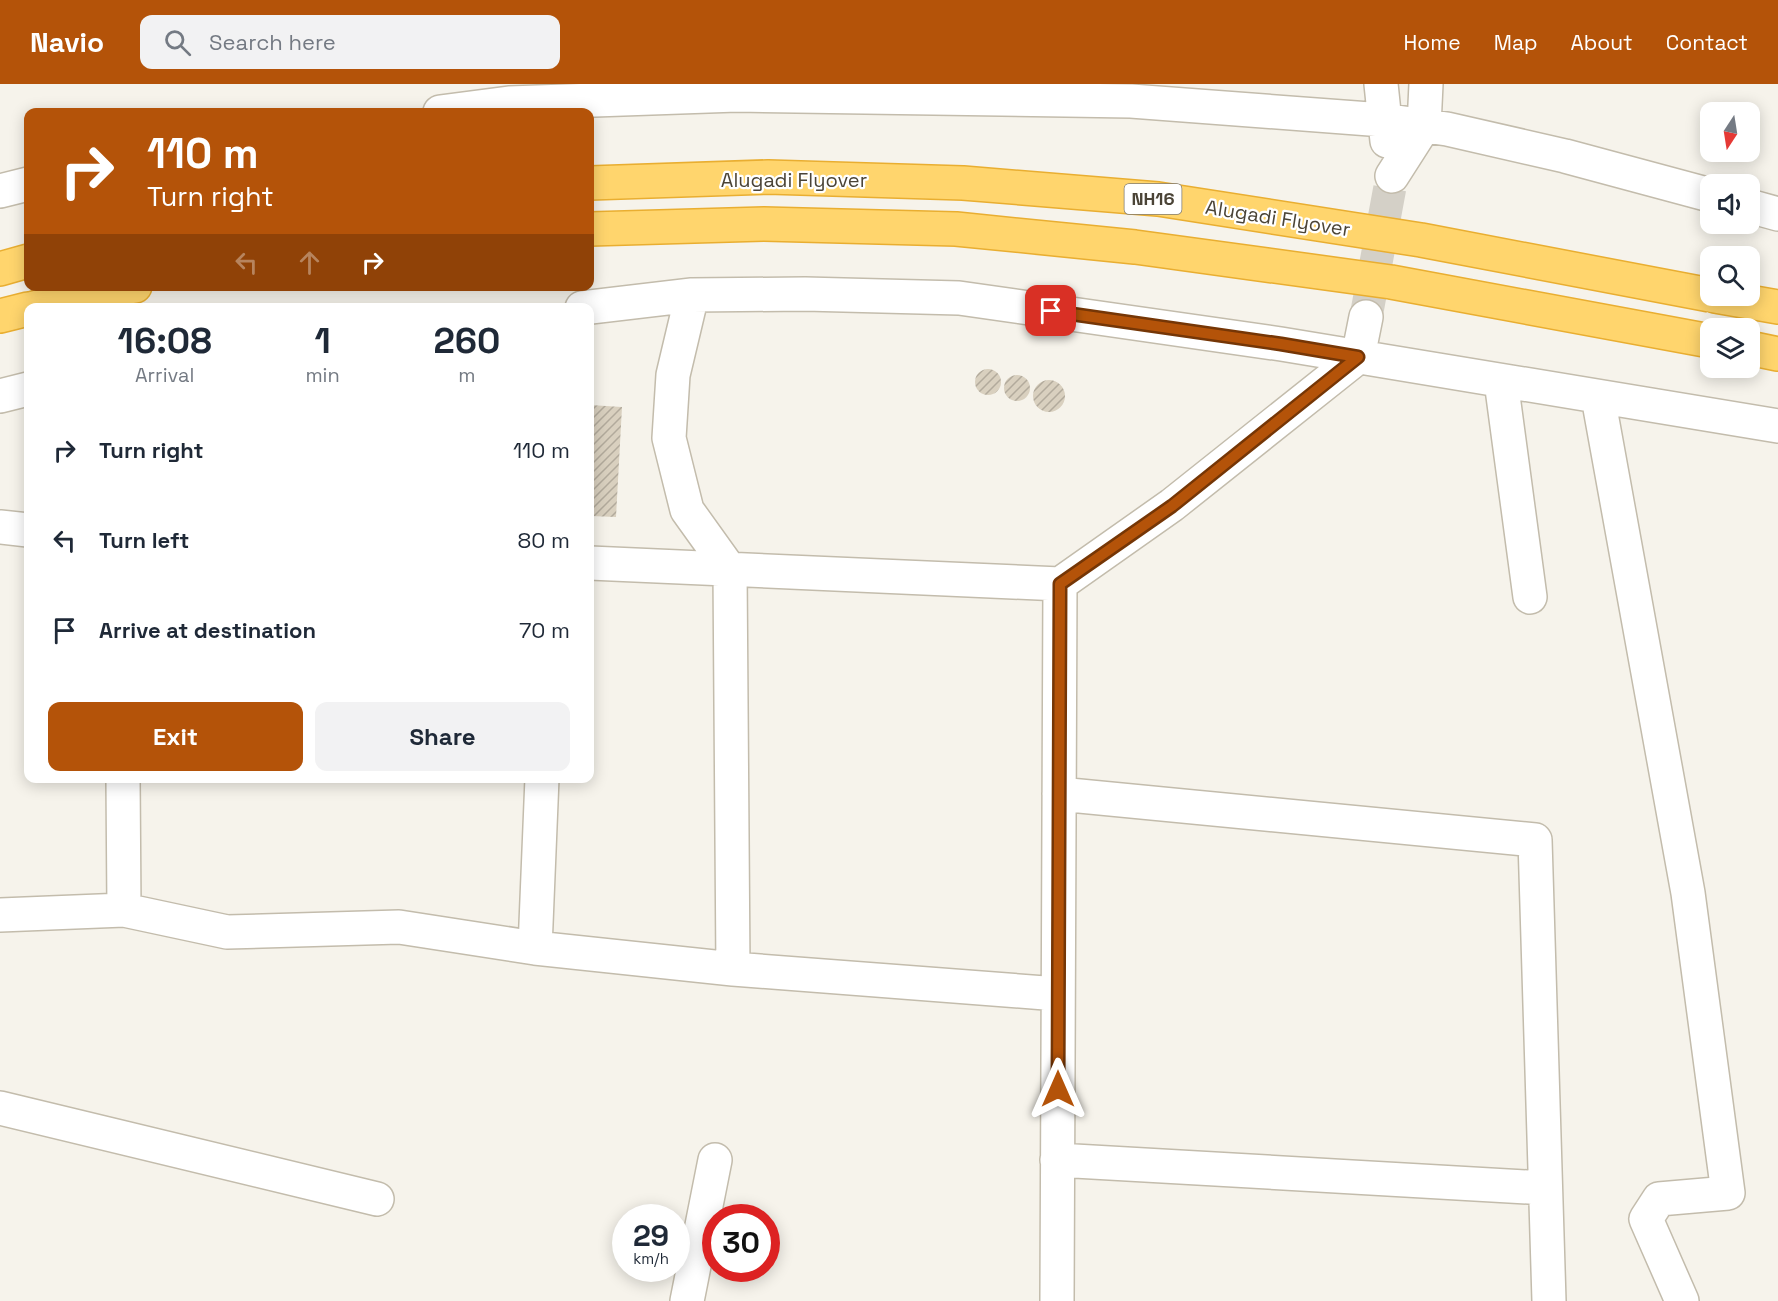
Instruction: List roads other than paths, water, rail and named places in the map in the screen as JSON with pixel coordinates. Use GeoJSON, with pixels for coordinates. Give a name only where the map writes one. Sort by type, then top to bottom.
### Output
{"type":"FeatureCollection","features":[{"type":"Feature","properties":{"kind":"highway","name":"Alugadi Flyover"},"geometry":{"type":"LineString","coordinates":[[594,183],[768,177],[963,183],[1158,199],[1420,240],[1700,293]]}},
{"type":"Feature","properties":{"kind":"highway"},"geometry":{"type":"LineString","coordinates":[[594,229],[764,224],[956,229],[1040,237],[1135,247],[1391,282],[1700,339]]}},
{"type":"Feature","properties":{"kind":"highway"},"geometry":{"type":"LineString","coordinates":[[0,269],[24,262]]}},
{"type":"Feature","properties":{"kind":"highway"},"geometry":{"type":"LineString","coordinates":[[52,303],[108,291]]}},
{"type":"Feature","properties":{"kind":"highway"},"geometry":{"type":"LineString","coordinates":[[1760,305],[1778,308]]}},
{"type":"Feature","properties":{"kind":"highway"},"geometry":{"type":"LineString","coordinates":[[0,316],[24,310]]}},
{"type":"Feature","properties":{"kind":"highway"},"geometry":{"type":"LineString","coordinates":[[1760,350],[1778,354]]}},
{"type":"Feature","properties":{"kind":"street"},"geometry":{"type":"LineString","coordinates":[[1381,84],[1383,120],[1392,176],[1424,126],[1426,84]]}},
{"type":"Feature","properties":{"kind":"street"},"geometry":{"type":"LineString","coordinates":[[471,108],[509,103],[737,95],[1131,101],[1383,120],[1424,126],[1565,156],[1700,192]]}},
{"type":"Feature","properties":{"kind":"street"},"geometry":{"type":"LineString","coordinates":[[0,191],[24,185]]}},
{"type":"Feature","properties":{"kind":"street"},"geometry":{"type":"LineString","coordinates":[[1760,209],[1778,214]]}},
{"type":"Feature","properties":{"kind":"street"},"geometry":{"type":"LineString","coordinates":[[594,307],[692,295],[805,294],[959,298],[1281,344],[1778,426]]}},
{"type":"Feature","properties":{"kind":"street"},"geometry":{"type":"LineString","coordinates":[[692,295],[672,375],[669,438],[687,510],[730,570],[733,969]]}},
{"type":"Feature","properties":{"kind":"street"},"geometry":{"type":"LineString","coordinates":[[594,563],[1060,584],[1172,506],[1358,357],[1366,318]]}},
{"type":"Feature","properties":{"kind":"street"},"geometry":{"type":"LineString","coordinates":[[1501,381],[1530,597]]}},
{"type":"Feature","properties":{"kind":"street"},"geometry":{"type":"LineString","coordinates":[[0,396],[24,390]]}},
{"type":"Feature","properties":{"kind":"street"},"geometry":{"type":"LineString","coordinates":[[1598,397],[1688,893],[1728,1193],[1659,1199],[1646,1219],[1682,1301]]}},
{"type":"Feature","properties":{"kind":"street"},"geometry":{"type":"LineString","coordinates":[[0,527],[24,530]]}},
{"type":"Feature","properties":{"kind":"street"},"geometry":{"type":"LineString","coordinates":[[1057,1301],[1060,584]]}},
{"type":"Feature","properties":{"kind":"street"},"geometry":{"type":"LineString","coordinates":[[123,783],[124,910]]}},
{"type":"Feature","properties":{"kind":"street"},"geometry":{"type":"LineString","coordinates":[[535,948],[543,783]]}},
{"type":"Feature","properties":{"kind":"street"},"geometry":{"type":"LineString","coordinates":[[1059,794],[1535,840],[1549,1301]]}},
{"type":"Feature","properties":{"kind":"street"},"geometry":{"type":"LineString","coordinates":[[0,915],[124,910],[227,932],[399,927],[535,948],[733,969],[1058,994]]}},
{"type":"Feature","properties":{"kind":"street"},"geometry":{"type":"LineString","coordinates":[[0,1108],[377,1199]]}},
{"type":"Feature","properties":{"kind":"street"},"geometry":{"type":"LineString","coordinates":[[687,1301],[715,1160]]}},
{"type":"Feature","properties":{"kind":"street"},"geometry":{"type":"LineString","coordinates":[[1057,1160],[1545,1188]]}},
{"type":"Feature","properties":{"kind":"tunnel"},"geometry":{"type":"LineString","coordinates":[[1366,317],[1392,176]]}}]}
